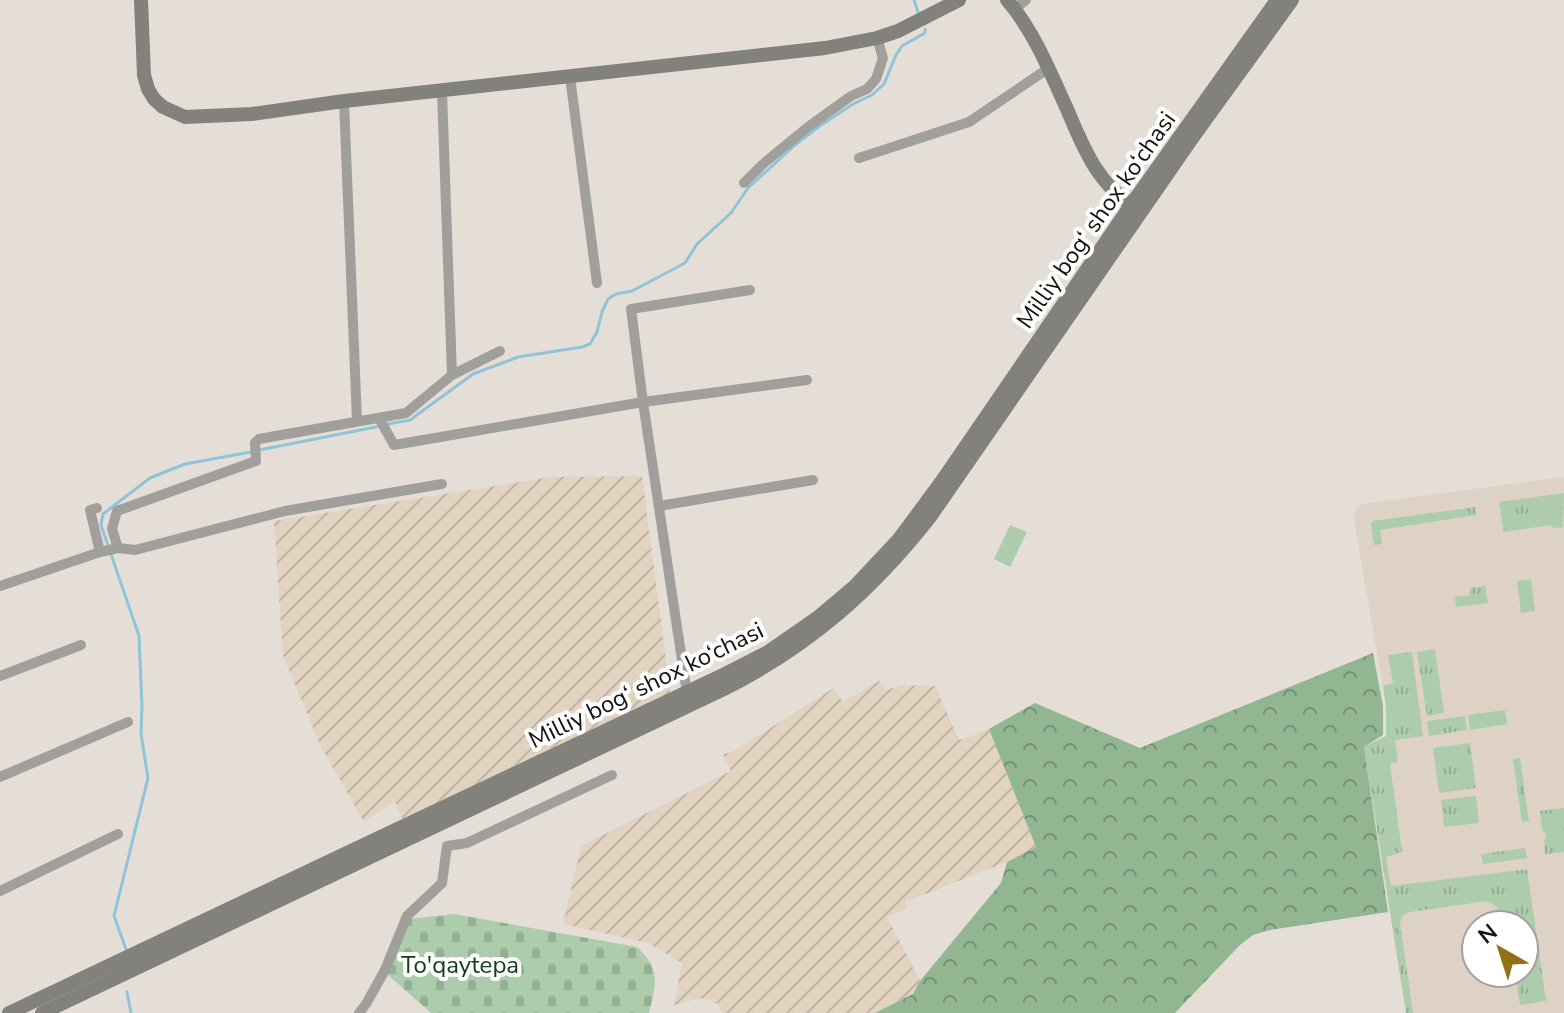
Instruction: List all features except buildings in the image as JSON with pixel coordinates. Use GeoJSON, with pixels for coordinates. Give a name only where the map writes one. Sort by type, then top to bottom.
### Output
{"type":"FeatureCollection","features":[{"type":"Feature","properties":{"kind":"main road"},"geometry":{"type":"LineString","coordinates":[[141,0],[144,75],[148,89],[154,99],[173,113],[185,117],[252,114],[825,48],[898,31],[959,0]]}},
{"type":"Feature","properties":{"kind":"main road","name":"Milliy bog‘ shox ko‘chasi"},"geometry":{"type":"LineString","coordinates":[[1252,46],[1277,0]]}},
{"type":"Feature","properties":{"kind":"main road","name":"Milliy bog‘ shox ko‘chasi"},"geometry":{"type":"LineString","coordinates":[[197,931],[441,825],[747,663],[793,635],[837,602],[889,551],[951,469],[1252,46],[1292,0]]}},
{"type":"Feature","properties":{"kind":"main road"},"geometry":{"type":"LineString","coordinates":[[1016,3],[1049,68],[1089,160],[1117,193],[1136,208]]}},
{"type":"Feature","properties":{"kind":"main road","name":"Milliy bog‘ shox ko‘chasi"},"geometry":{"type":"LineString","coordinates":[[9,1013],[78,988],[562,759],[751,676],[799,645],[867,589],[901,553],[948,492],[1136,208]]}},
{"type":"Feature","properties":{"kind":"main road","name":"Milliy bog‘ shox ko‘chasi"},"geometry":{"type":"LineString","coordinates":[[42,1013],[78,988]]}},
{"type":"Feature","properties":{"kind":"street"},"geometry":{"type":"LineString","coordinates":[[744,183],[808,127],[851,96],[867,89],[876,79],[883,58],[877,38]]}},
{"type":"Feature","properties":{"kind":"street"},"geometry":{"type":"LineString","coordinates":[[859,158],[969,122],[1049,68]]}},
{"type":"Feature","properties":{"kind":"street"},"geometry":{"type":"LineString","coordinates":[[570,77],[597,283]]}},
{"type":"Feature","properties":{"kind":"street"},"geometry":{"type":"LineString","coordinates":[[442,92],[452,375]]}},
{"type":"Feature","properties":{"kind":"street"},"geometry":{"type":"LineString","coordinates":[[344,101],[357,421]]}},
{"type":"Feature","properties":{"kind":"street"},"geometry":{"type":"LineString","coordinates":[[687,693],[631,309],[750,290]]}},
{"type":"Feature","properties":{"kind":"street"},"geometry":{"type":"LineString","coordinates":[[118,548],[112,529],[117,511],[256,461],[255,443],[259,439],[357,421],[382,423],[406,413],[452,375],[500,351]]}},
{"type":"Feature","properties":{"kind":"street"},"geometry":{"type":"LineString","coordinates":[[382,423],[394,445],[643,402],[807,380]]}},
{"type":"Feature","properties":{"kind":"street"},"geometry":{"type":"LineString","coordinates":[[659,506],[813,480]]}},
{"type":"Feature","properties":{"kind":"street"},"geometry":{"type":"LineString","coordinates":[[0,586],[100,552],[118,548],[135,550],[285,511],[442,484]]}},
{"type":"Feature","properties":{"kind":"street"},"geometry":{"type":"LineString","coordinates":[[97,508],[90,510],[100,552]]}},
{"type":"Feature","properties":{"kind":"street"},"geometry":{"type":"LineString","coordinates":[[0,676],[81,645]]}},
{"type":"Feature","properties":{"kind":"street"},"geometry":{"type":"LineString","coordinates":[[0,777],[128,722]]}},
{"type":"Feature","properties":{"kind":"street"},"geometry":{"type":"LineString","coordinates":[[447,846],[467,843],[612,775]]}},
{"type":"Feature","properties":{"kind":"street"},"geometry":{"type":"LineString","coordinates":[[359,1013],[385,970],[407,916],[442,883],[447,846],[441,825]]}},
{"type":"Feature","properties":{"kind":"street"},"geometry":{"type":"LineString","coordinates":[[0,891],[118,834]]}},
{"type":"Feature","properties":{"kind":"shaded area"},"geometry":{"type":"Polygon","coordinates":[[[642,476],[670,692],[402,819],[395,801],[364,822],[321,747],[283,656],[274,521],[551,477],[642,476]]]}},
{"type":"Feature","properties":{"kind":"shaded area"},"geometry":{"type":"Polygon","coordinates":[[[1564,477],[1564,1013],[1406,1013],[1364,747],[1386,736],[1386,706],[1354,518],[1356,509],[1362,504],[1564,477]]]}},
{"type":"Feature","properties":{"kind":"shaded area"},"geometry":{"type":"Polygon","coordinates":[[[879,681],[886,690],[903,685],[935,686],[959,740],[989,729],[1036,847],[1007,862],[905,902],[907,909],[887,917],[920,981],[913,994],[875,1013],[722,1013],[718,1004],[703,998],[674,1005],[682,963],[648,943],[563,924],[581,846],[731,771],[723,754],[732,752],[834,688],[843,702],[879,681]]]}},
{"type":"Feature","properties":{"kind":"green space"},"geometry":{"type":"Polygon","coordinates":[[[1564,493],[1563,527],[1553,528],[1552,525],[1504,532],[1499,502],[1564,493]]]}},
{"type":"Feature","properties":{"kind":"green space"},"geometry":{"type":"Polygon","coordinates":[[[1475,507],[1476,515],[1380,530],[1382,544],[1374,545],[1373,521],[1475,507]]]}},
{"type":"Feature","properties":{"kind":"green space"},"geometry":{"type":"Polygon","coordinates":[[[1010,525],[1027,532],[1010,567],[994,559],[1010,525]]]}},
{"type":"Feature","properties":{"kind":"green space"},"geometry":{"type":"Polygon","coordinates":[[[1531,579],[1535,611],[1521,613],[1517,581],[1531,579]]]}},
{"type":"Feature","properties":{"kind":"green space"},"geometry":{"type":"Polygon","coordinates":[[[1485,586],[1488,603],[1456,607],[1455,597],[1470,595],[1470,588],[1485,586]]]}},
{"type":"Feature","properties":{"kind":"green space"},"geometry":{"type":"Polygon","coordinates":[[[1435,649],[1444,713],[1427,716],[1417,652],[1435,649]]]}},
{"type":"Feature","properties":{"kind":"green space"},"geometry":{"type":"Polygon","coordinates":[[[1412,652],[1423,736],[1395,740],[1398,762],[1390,764],[1402,852],[1386,857],[1391,886],[1527,869],[1533,909],[1497,909],[1487,901],[1410,912],[1402,916],[1400,922],[1413,1013],[1406,1013],[1364,747],[1386,736],[1383,686],[1393,683],[1388,655],[1412,652]]]}},
{"type":"Feature","properties":{"kind":"green space"},"geometry":{"type":"Polygon","coordinates":[[[1373,653],[1383,706],[1383,735],[1364,747],[1388,912],[1253,935],[1175,1013],[875,1013],[913,994],[920,981],[1001,883],[1007,862],[1036,847],[989,729],[1035,703],[1140,748],[1373,653]]]}},
{"type":"Feature","properties":{"kind":"green space"},"geometry":{"type":"Polygon","coordinates":[[[1505,710],[1507,724],[1470,730],[1468,715],[1505,710]]]}},
{"type":"Feature","properties":{"kind":"green space"},"geometry":{"type":"Polygon","coordinates":[[[1465,716],[1467,730],[1429,736],[1427,721],[1465,716]]]}},
{"type":"Feature","properties":{"kind":"green space"},"geometry":{"type":"Polygon","coordinates":[[[1470,743],[1476,788],[1439,793],[1433,748],[1470,743]]]}},
{"type":"Feature","properties":{"kind":"green space"},"geometry":{"type":"Polygon","coordinates":[[[1520,758],[1529,821],[1522,822],[1513,759],[1520,758]]]}},
{"type":"Feature","properties":{"kind":"green space"},"geometry":{"type":"Polygon","coordinates":[[[1476,796],[1479,823],[1444,827],[1441,800],[1476,796]]]}},
{"type":"Feature","properties":{"kind":"green space"},"geometry":{"type":"Polygon","coordinates":[[[1564,808],[1564,852],[1545,854],[1546,839],[1540,811],[1564,808]]]}},
{"type":"Feature","properties":{"kind":"green space"},"geometry":{"type":"Polygon","coordinates":[[[1525,848],[1527,858],[1483,864],[1481,854],[1525,848]]]}},
{"type":"Feature","properties":{"kind":"green space","name":"To'qaytepa"},"geometry":{"type":"Polygon","coordinates":[[[454,914],[637,947],[650,963],[655,977],[649,1013],[431,1013],[388,975],[409,919],[454,914]]]}},
{"type":"Feature","properties":{"kind":"green space"},"geometry":{"type":"Polygon","coordinates":[[[1540,959],[1546,1001],[1520,1005],[1518,989],[1540,989],[1540,959]]]}},
{"type":"Feature","properties":{"kind":"waterway"},"geometry":{"type":"LineString","coordinates":[[914,0],[918,12]]}},
{"type":"Feature","properties":{"kind":"waterway"},"geometry":{"type":"LineString","coordinates":[[388,424],[410,420],[473,374],[518,357],[590,344],[608,299],[632,291],[685,263],[697,244],[731,213],[748,188],[795,145],[884,84],[902,46],[925,33],[925,29]]}},
{"type":"Feature","properties":{"kind":"waterway"},"geometry":{"type":"LineString","coordinates":[[259,450],[381,426]]}},
{"type":"Feature","properties":{"kind":"waterway"},"geometry":{"type":"LineString","coordinates":[[126,949],[114,916],[148,778],[141,734],[139,636],[101,525],[103,514],[150,478],[185,464],[251,452]]}},
{"type":"Feature","properties":{"kind":"waterway"},"geometry":{"type":"LineString","coordinates":[[127,992],[131,1013]]}}]}
